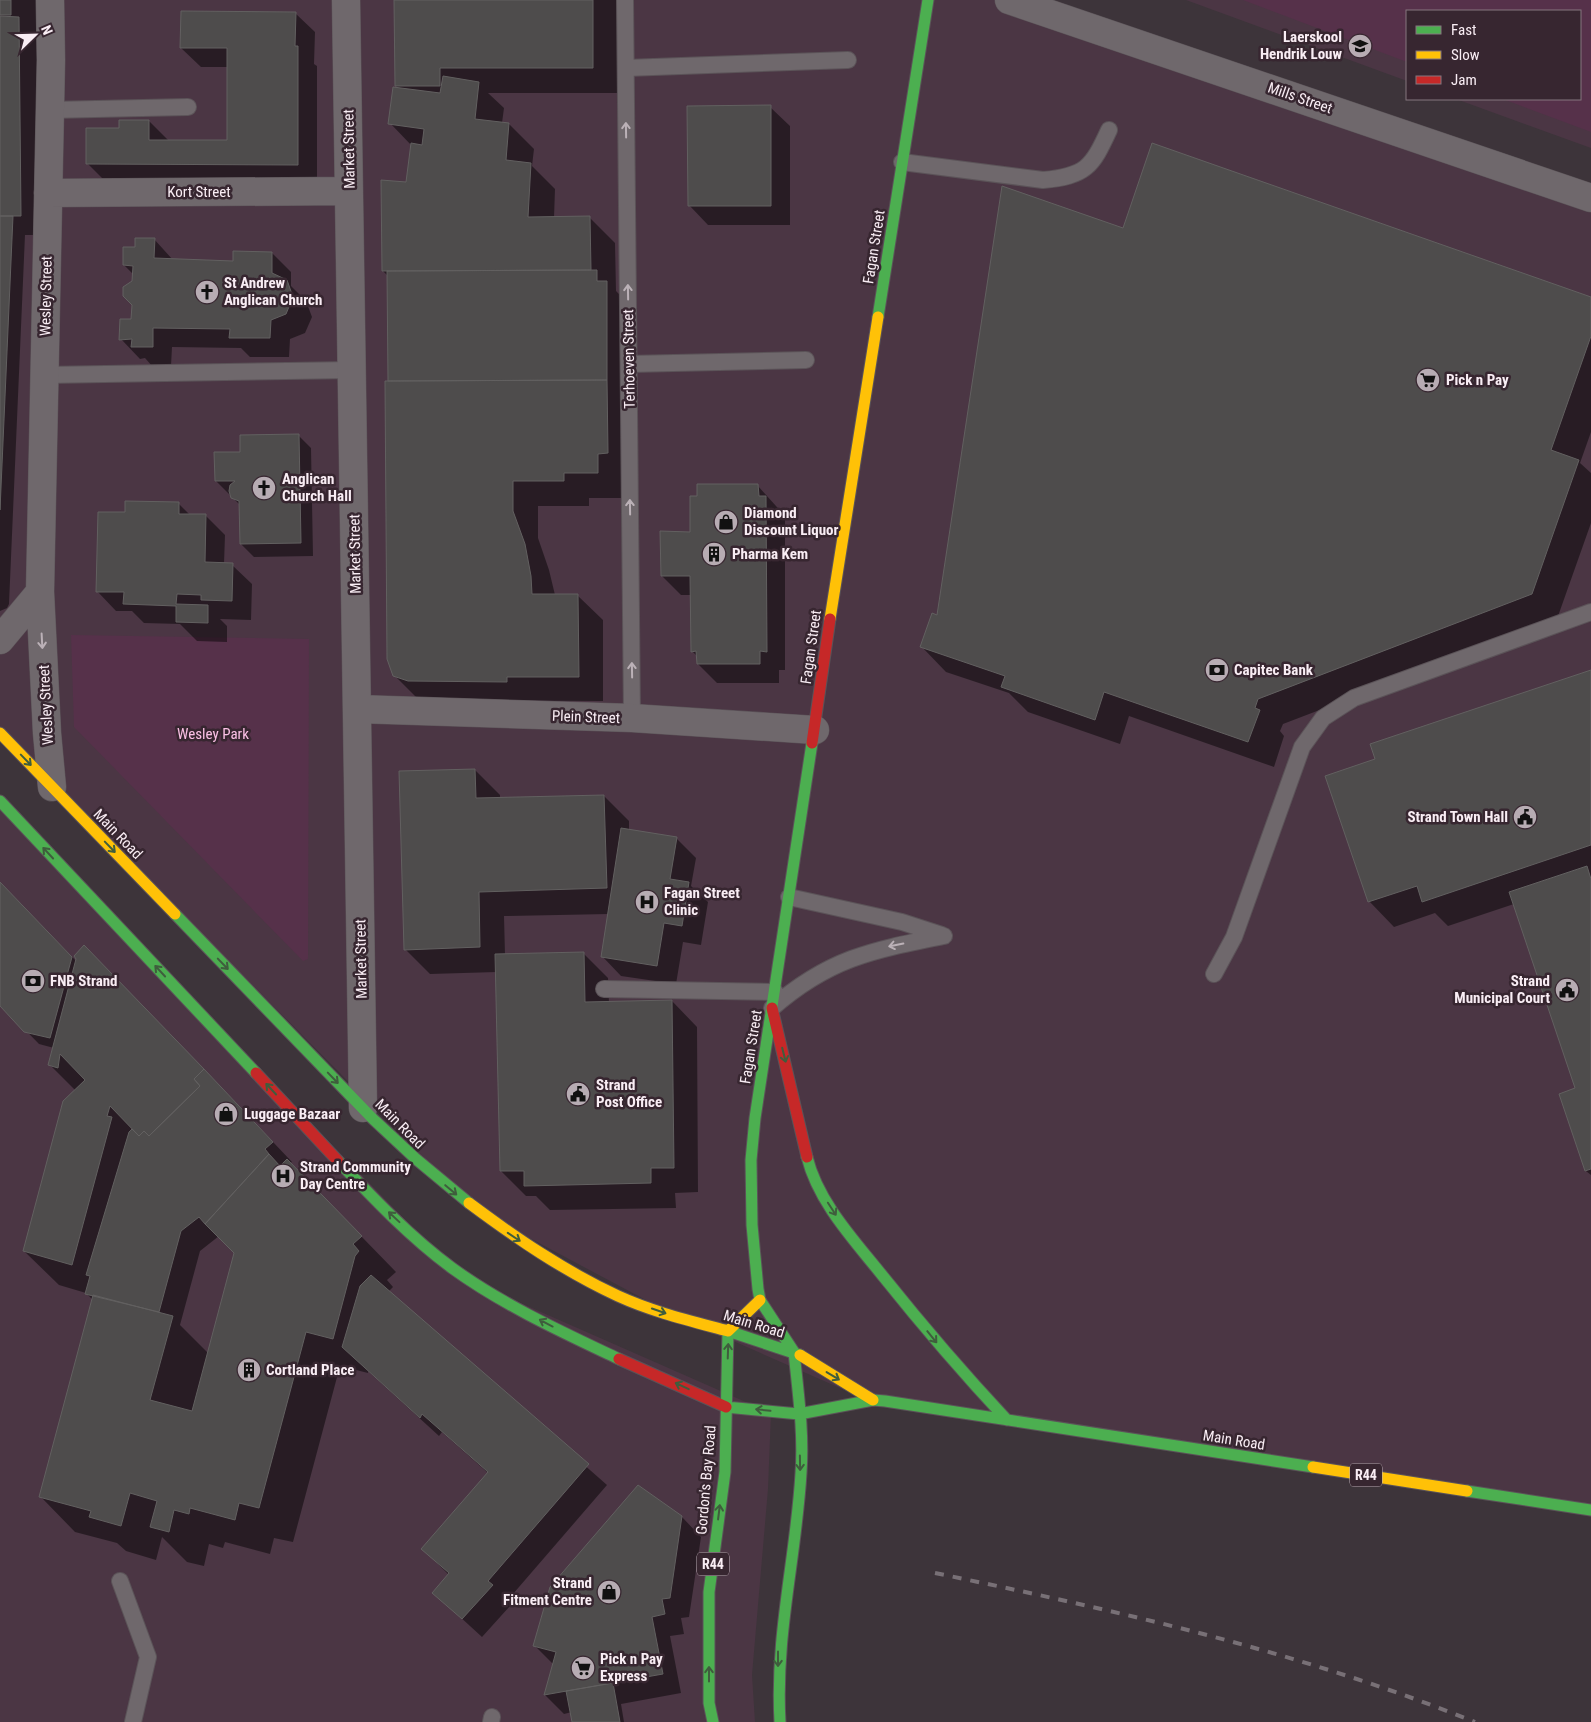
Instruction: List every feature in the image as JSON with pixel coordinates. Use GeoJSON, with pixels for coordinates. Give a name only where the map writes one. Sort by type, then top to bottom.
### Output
{"type":"FeatureCollection","features":[{"type":"Feature","properties":{"kind":"main road","name":"Fagan Street"},"geometry":{"type":"LineString","coordinates":[[794,1352],[760,1300],[752,1225],[751,1160],[755,1118],[928,0]]}},
{"type":"Feature","properties":{"kind":"main road","name":"Main Road"},"geometry":{"type":"LineString","coordinates":[[0,733],[363,1108],[423,1167],[474,1209],[529,1247],[619,1296],[674,1317],[728,1331],[794,1352],[873,1400]]}},
{"type":"Feature","properties":{"kind":"main road","name":"Main Road"},"geometry":{"type":"LineString","coordinates":[[0,801],[372,1197],[430,1250],[463,1276],[508,1304],[589,1346],[726,1407],[799,1414],[873,1400],[1591,1510]]}},
{"type":"Feature","properties":{"kind":"main road"},"geometry":{"type":"LineString","coordinates":[[774,1000],[808,1161],[824,1197],[846,1231],[943,1351],[1007,1420]]}},
{"type":"Feature","properties":{"kind":"main road"},"geometry":{"type":"LineString","coordinates":[[728,1331],[760,1300]]}},
{"type":"Feature","properties":{"kind":"main road","name":"Gordon's Bay Road"},"geometry":{"type":"LineString","coordinates":[[713,1722],[709,1703],[709,1592],[725,1472],[728,1331]]}},
{"type":"Feature","properties":{"kind":"main road"},"geometry":{"type":"LineString","coordinates":[[780,1722],[778,1644],[800,1487],[799,1414],[794,1352]]}},
{"type":"Feature","properties":{"kind":"street","name":"Wesley Street"},"geometry":{"type":"LineString","coordinates":[[50,0],[50,110],[40,592],[47,733],[52,787]]}},
{"type":"Feature","properties":{"kind":"street","name":"Market Street"},"geometry":{"type":"LineString","coordinates":[[346,0],[363,1108]]}},
{"type":"Feature","properties":{"kind":"street","name":"Mills Street"},"geometry":{"type":"LineString","coordinates":[[1009,0],[1591,198]]}},
{"type":"Feature","properties":{"kind":"street","name":"Kort Street"},"geometry":{"type":"LineString","coordinates":[[48,192],[349,191]]}},
{"type":"Feature","properties":{"kind":"street"},"geometry":{"type":"LineString","coordinates":[[0,640],[40,592]]}},
{"type":"Feature","properties":{"kind":"street","name":"Plein Street"},"geometry":{"type":"LineString","coordinates":[[357,709],[632,718],[815,730]]}},
{"type":"Feature","properties":{"kind":"lane","name":"Terhoeven Street"},"geometry":{"type":"LineString","coordinates":[[625,0],[632,718]]}},
{"type":"Feature","properties":{"kind":"lane"},"geometry":{"type":"LineString","coordinates":[[626,68],[848,60]]}},
{"type":"Feature","properties":{"kind":"lane"},"geometry":{"type":"LineString","coordinates":[[50,110],[188,107]]}},
{"type":"Feature","properties":{"kind":"lane"},"geometry":{"type":"LineString","coordinates":[[902,162],[1044,180],[1066,178],[1077,174],[1095,160],[1109,130]]}},
{"type":"Feature","properties":{"kind":"lane"},"geometry":{"type":"LineString","coordinates":[[629,364],[806,360]]}},
{"type":"Feature","properties":{"kind":"lane"},"geometry":{"type":"LineString","coordinates":[[45,375],[352,370]]}},
{"type":"Feature","properties":{"kind":"lane"},"geometry":{"type":"LineString","coordinates":[[1214,974],[1234,938],[1302,746],[1323,718],[1354,698],[1591,612]]}},
{"type":"Feature","properties":{"kind":"lane"},"geometry":{"type":"LineString","coordinates":[[604,989],[774,1000],[839,963],[888,947],[944,936],[902,922],[789,897]]}},
{"type":"Feature","properties":{"kind":"lane"},"geometry":{"type":"LineString","coordinates":[[120,1581],[148,1656],[133,1722]]}},
{"type":"Feature","properties":{"kind":"shaded area"},"geometry":{"type":"Polygon","coordinates":[[[0,0],[1003,0],[1591,203],[1591,1511],[872,1402],[674,1315],[475,1209],[0,731],[0,0]]]}},
{"type":"Feature","properties":{"kind":"shaded area","name":"Laerskool Hendrik Louw"},"geometry":{"type":"Polygon","coordinates":[[[1186,0],[1591,0],[1591,148],[1459,100],[1581,100],[1581,10],[1406,10],[1406,81],[1186,0]]]}},
{"type":"Feature","properties":{"kind":"shaded area"},"geometry":{"type":"Polygon","coordinates":[[[0,805],[461,1277],[771,1413],[768,1489],[752,1675],[755,1722],[0,1722],[0,805]]]}},
{"type":"Feature","properties":{"kind":"green space"},"geometry":{"type":"Polygon","coordinates":[[[1243,0],[1591,0],[1591,132],[1506,100],[1581,100],[1581,10],[1406,10],[1406,62],[1243,0]]]}},
{"type":"Feature","properties":{"kind":"green space","name":"Wesley Park"},"geometry":{"type":"Polygon","coordinates":[[[71,635],[309,639],[308,959],[303,961],[74,727],[71,635]]]}},
{"type":"Feature","properties":{"kind":"building"},"geometry":{"type":"Polygon","coordinates":[[[0,0],[11,0],[11,15],[0,15],[0,0]]]}},
{"type":"Feature","properties":{"kind":"building"},"geometry":{"type":"Polygon","coordinates":[[[394,0],[593,0],[593,68],[440,68],[440,86],[395,86],[394,0]]]}},
{"type":"Feature","properties":{"kind":"building"},"geometry":{"type":"Polygon","coordinates":[[[181,11],[296,12],[295,46],[298,46],[298,165],[86,164],[86,128],[119,128],[119,120],[149,120],[149,140],[227,140],[227,48],[180,48],[181,11]]]}},
{"type":"Feature","properties":{"kind":"building"},"geometry":{"type":"Polygon","coordinates":[[[0,16],[19,17],[21,216],[0,216],[0,16]]]}},
{"type":"Feature","properties":{"kind":"building"},"geometry":{"type":"Polygon","coordinates":[[[443,76],[479,82],[475,119],[509,123],[506,160],[531,163],[528,217],[590,216],[591,270],[382,271],[381,180],[406,182],[411,143],[422,145],[424,129],[388,124],[393,87],[440,93],[443,76]]]}},
{"type":"Feature","properties":{"kind":"building"},"geometry":{"type":"Polygon","coordinates":[[[771,105],[771,206],[688,206],[687,106],[771,105]]]}},
{"type":"Feature","properties":{"kind":"building"},"geometry":{"type":"Polygon","coordinates":[[[1152,143],[1591,297],[1591,336],[1551,450],[1579,460],[1532,594],[1258,699],[1255,708],[1260,710],[1248,742],[1104,692],[1095,720],[1001,687],[1005,676],[920,647],[932,613],[937,615],[1002,186],[1123,228],[1152,143]]]}},
{"type":"Feature","properties":{"kind":"building"},"geometry":{"type":"Polygon","coordinates":[[[0,216],[13,216],[0,510],[0,216]]]}},
{"type":"Feature","properties":{"kind":"building","name":"St Andrew Anglican Church"},"geometry":{"type":"Polygon","coordinates":[[[135,238],[155,238],[154,258],[233,261],[233,251],[272,252],[272,273],[287,280],[293,297],[286,314],[271,320],[270,338],[229,338],[230,329],[153,328],[153,347],[131,347],[132,339],[119,340],[120,319],[131,319],[132,305],[123,296],[123,287],[132,281],[133,266],[123,265],[123,247],[135,247],[135,238]]]}},
{"type":"Feature","properties":{"kind":"building"},"geometry":{"type":"Polygon","coordinates":[[[597,270],[597,281],[607,281],[607,380],[388,381],[387,271],[597,270]]]}},
{"type":"Feature","properties":{"kind":"building"},"geometry":{"type":"Polygon","coordinates":[[[607,380],[608,453],[598,454],[598,473],[564,473],[564,481],[513,481],[513,511],[525,544],[531,576],[532,594],[578,594],[579,677],[507,677],[507,682],[408,681],[393,676],[387,659],[385,381],[607,380]]]}},
{"type":"Feature","properties":{"kind":"building","name":"Anglican Church Hall"},"geometry":{"type":"Polygon","coordinates":[[[299,434],[301,543],[240,544],[239,501],[231,498],[229,491],[230,485],[235,481],[215,481],[214,452],[240,452],[240,435],[299,434]]]}},
{"type":"Feature","properties":{"kind":"building","name":"Pharma Kem"},"geometry":{"type":"Polygon","coordinates":[[[697,484],[758,484],[759,496],[766,496],[767,652],[760,651],[760,664],[697,664],[696,651],[691,652],[690,576],[661,576],[660,531],[690,532],[690,496],[697,496],[697,484]]]}},
{"type":"Feature","properties":{"kind":"building"},"geometry":{"type":"Polygon","coordinates":[[[125,501],[179,502],[179,514],[206,514],[205,562],[233,563],[232,601],[201,600],[201,595],[177,594],[176,604],[208,605],[208,623],[176,622],[176,606],[123,604],[124,592],[96,592],[98,512],[125,512],[125,501]]]}},
{"type":"Feature","properties":{"kind":"building"},"geometry":{"type":"Polygon","coordinates":[[[1591,670],[1591,845],[1422,902],[1417,886],[1368,902],[1325,776],[1375,759],[1370,744],[1591,670]]]}},
{"type":"Feature","properties":{"kind":"building"},"geometry":{"type":"Polygon","coordinates":[[[475,769],[476,798],[604,795],[607,888],[479,892],[480,947],[404,950],[399,771],[475,769]]]}},
{"type":"Feature","properties":{"kind":"building","name":"Fagan Street Clinic"},"geometry":{"type":"Polygon","coordinates":[[[621,828],[677,837],[670,879],[689,882],[682,926],[664,923],[657,966],[601,957],[621,828]]]}},
{"type":"Feature","properties":{"kind":"building","name":"Strand Municipal Court"},"geometry":{"type":"Polygon","coordinates":[[[1587,866],[1591,879],[1591,1169],[1585,1171],[1559,1094],[1575,1088],[1509,892],[1587,866]]]}},
{"type":"Feature","properties":{"kind":"building","name":"FNB Strand"},"geometry":{"type":"Polygon","coordinates":[[[0,882],[72,957],[50,1038],[24,1032],[0,1006],[0,882]]]}},
{"type":"Feature","properties":{"kind":"building"},"geometry":{"type":"Polygon","coordinates":[[[84,945],[204,1069],[194,1079],[200,1086],[149,1136],[144,1131],[139,1136],[110,1106],[107,1116],[112,1117],[72,1265],[23,1251],[63,1101],[85,1080],[60,1054],[58,1068],[48,1065],[76,959],[74,956],[84,945]]]}},
{"type":"Feature","properties":{"kind":"building"},"geometry":{"type":"Polygon","coordinates":[[[584,952],[585,1002],[672,1000],[674,1168],[651,1168],[651,1183],[524,1186],[524,1171],[500,1171],[495,954],[584,952]]]}},
{"type":"Feature","properties":{"kind":"building"},"geometry":{"type":"Polygon","coordinates":[[[204,1069],[273,1142],[265,1149],[269,1154],[205,1224],[199,1217],[181,1231],[159,1312],[85,1294],[90,1276],[86,1275],[129,1132],[132,1129],[139,1136],[144,1131],[149,1136],[200,1086],[194,1079],[204,1069]]]}},
{"type":"Feature","properties":{"kind":"building","name":"Cortland Place"},"geometry":{"type":"Polygon","coordinates":[[[269,1154],[280,1166],[287,1159],[362,1236],[353,1244],[359,1251],[355,1256],[333,1339],[306,1332],[259,1508],[239,1503],[235,1520],[190,1508],[189,1514],[174,1510],[169,1532],[150,1527],[157,1501],[130,1493],[121,1526],[89,1517],[91,1511],[39,1497],[93,1295],[173,1316],[150,1400],[192,1411],[234,1253],[205,1224],[269,1154]]]}},
{"type":"Feature","properties":{"kind":"building"},"geometry":{"type":"Polygon","coordinates":[[[371,1275],[589,1464],[488,1581],[493,1585],[462,1619],[432,1593],[449,1573],[421,1549],[488,1472],[422,1414],[420,1418],[342,1347],[360,1286],[371,1275]]]}},
{"type":"Feature","properties":{"kind":"building","name":"Strand Fitment Centre"},"geometry":{"type":"Polygon","coordinates":[[[638,1485],[682,1516],[670,1598],[662,1599],[665,1614],[652,1617],[663,1674],[544,1695],[556,1652],[533,1646],[550,1587],[638,1485]]]}},
{"type":"Feature","properties":{"kind":"building"},"geometry":{"type":"Polygon","coordinates":[[[613,1683],[620,1722],[572,1722],[566,1691],[613,1683]]]}},
{"type":"Feature","properties":{"kind":"railway"},"geometry":{"type":"LineString","coordinates":[[935,1573],[1073,1602],[1209,1635],[1343,1675],[1475,1722]]}},
{"type":"Feature","properties":{"kind":"traffic: fast"},"geometry":{"type":"LineString","coordinates":[[878,317],[928,0]]}},
{"type":"Feature","properties":{"kind":"traffic: fast"},"geometry":{"type":"LineString","coordinates":[[794,1352],[760,1300],[752,1225],[751,1160],[755,1118],[812,743]]}},
{"type":"Feature","properties":{"kind":"traffic: fast"},"geometry":{"type":"LineString","coordinates":[[0,801],[256,1073]]}},
{"type":"Feature","properties":{"kind":"traffic: fast"},"geometry":{"type":"LineString","coordinates":[[175,914],[372,1118],[416,1159],[469,1203]]}},
{"type":"Feature","properties":{"kind":"traffic: fast"},"geometry":{"type":"LineString","coordinates":[[807,1157],[819,1190],[838,1220],[928,1330],[1007,1420]]}},
{"type":"Feature","properties":{"kind":"traffic: fast"},"geometry":{"type":"LineString","coordinates":[[338,1161],[378,1203],[436,1256],[452,1268],[512,1306],[619,1359]]}},
{"type":"Feature","properties":{"kind":"traffic: fast"},"geometry":{"type":"LineString","coordinates":[[713,1722],[709,1703],[709,1592],[725,1472],[728,1331],[800,1355]]}},
{"type":"Feature","properties":{"kind":"traffic: fast"},"geometry":{"type":"LineString","coordinates":[[780,1722],[780,1658],[802,1458],[794,1352]]}},
{"type":"Feature","properties":{"kind":"traffic: fast"},"geometry":{"type":"LineString","coordinates":[[726,1407],[799,1414],[873,1400],[885,1401],[1313,1467]]}},
{"type":"Feature","properties":{"kind":"traffic: fast"},"geometry":{"type":"LineString","coordinates":[[1467,1491],[1591,1510]]}},
{"type":"Feature","properties":{"kind":"traffic: slow"},"geometry":{"type":"LineString","coordinates":[[830,619],[878,317]]}},
{"type":"Feature","properties":{"kind":"traffic: slow"},"geometry":{"type":"LineString","coordinates":[[0,733],[175,914]]}},
{"type":"Feature","properties":{"kind":"traffic: slow"},"geometry":{"type":"LineString","coordinates":[[469,1203],[560,1265],[631,1302],[728,1331],[760,1300]]}},
{"type":"Feature","properties":{"kind":"traffic: slow"},"geometry":{"type":"LineString","coordinates":[[800,1355],[873,1400]]}},
{"type":"Feature","properties":{"kind":"traffic: slow"},"geometry":{"type":"LineString","coordinates":[[1313,1467],[1467,1491]]}},
{"type":"Feature","properties":{"kind":"traffic: jam"},"geometry":{"type":"LineString","coordinates":[[812,743],[830,619]]}},
{"type":"Feature","properties":{"kind":"traffic: jam"},"geometry":{"type":"LineString","coordinates":[[772,1008],[807,1157]]}},
{"type":"Feature","properties":{"kind":"traffic: jam"},"geometry":{"type":"LineString","coordinates":[[256,1073],[338,1161]]}},
{"type":"Feature","properties":{"kind":"traffic: jam"},"geometry":{"type":"LineString","coordinates":[[619,1359],[726,1407]]}},
{"type":"Feature","properties":{"kind":"place","name":"Laerskool Hendrik Louw"},"geometry":{"type":"Point","coordinates":[1360,46]}},
{"type":"Feature","properties":{"kind":"place","name":"St Andrew Anglican Church"},"geometry":{"type":"Point","coordinates":[207,292]}},
{"type":"Feature","properties":{"kind":"place","name":"Pick n Pay"},"geometry":{"type":"Point","coordinates":[1428,380]}},
{"type":"Feature","properties":{"kind":"place","name":"Anglican Church Hall"},"geometry":{"type":"Point","coordinates":[264,488]}},
{"type":"Feature","properties":{"kind":"place","name":"Diamond Discount Liquor"},"geometry":{"type":"Point","coordinates":[726,522]}},
{"type":"Feature","properties":{"kind":"place","name":"Pharma Kem"},"geometry":{"type":"Point","coordinates":[714,554]}},
{"type":"Feature","properties":{"kind":"place","name":"Capitec Bank"},"geometry":{"type":"Point","coordinates":[1217,670]}},
{"type":"Feature","properties":{"kind":"place","name":"Strand Town Hall"},"geometry":{"type":"Point","coordinates":[1525,817]}},
{"type":"Feature","properties":{"kind":"place","name":"Fagan Street Clinic"},"geometry":{"type":"Point","coordinates":[647,902]}},
{"type":"Feature","properties":{"kind":"place","name":"FNB Strand"},"geometry":{"type":"Point","coordinates":[33,981]}},
{"type":"Feature","properties":{"kind":"place","name":"Strand Municipal Court"},"geometry":{"type":"Point","coordinates":[1567,990]}},
{"type":"Feature","properties":{"kind":"place","name":"Strand Post Office"},"geometry":{"type":"Point","coordinates":[578,1094]}},
{"type":"Feature","properties":{"kind":"place","name":"Luggage Bazaar"},"geometry":{"type":"Point","coordinates":[226,1114]}},
{"type":"Feature","properties":{"kind":"place","name":"Strand Community Day Centre"},"geometry":{"type":"Point","coordinates":[283,1176]}},
{"type":"Feature","properties":{"kind":"place","name":"Cortland Place"},"geometry":{"type":"Point","coordinates":[249,1370]}},
{"type":"Feature","properties":{"kind":"place","name":"Strand Fitment Centre"},"geometry":{"type":"Point","coordinates":[609,1592]}},
{"type":"Feature","properties":{"kind":"place","name":"Pick n Pay Express"},"geometry":{"type":"Point","coordinates":[583,1668]}}]}
